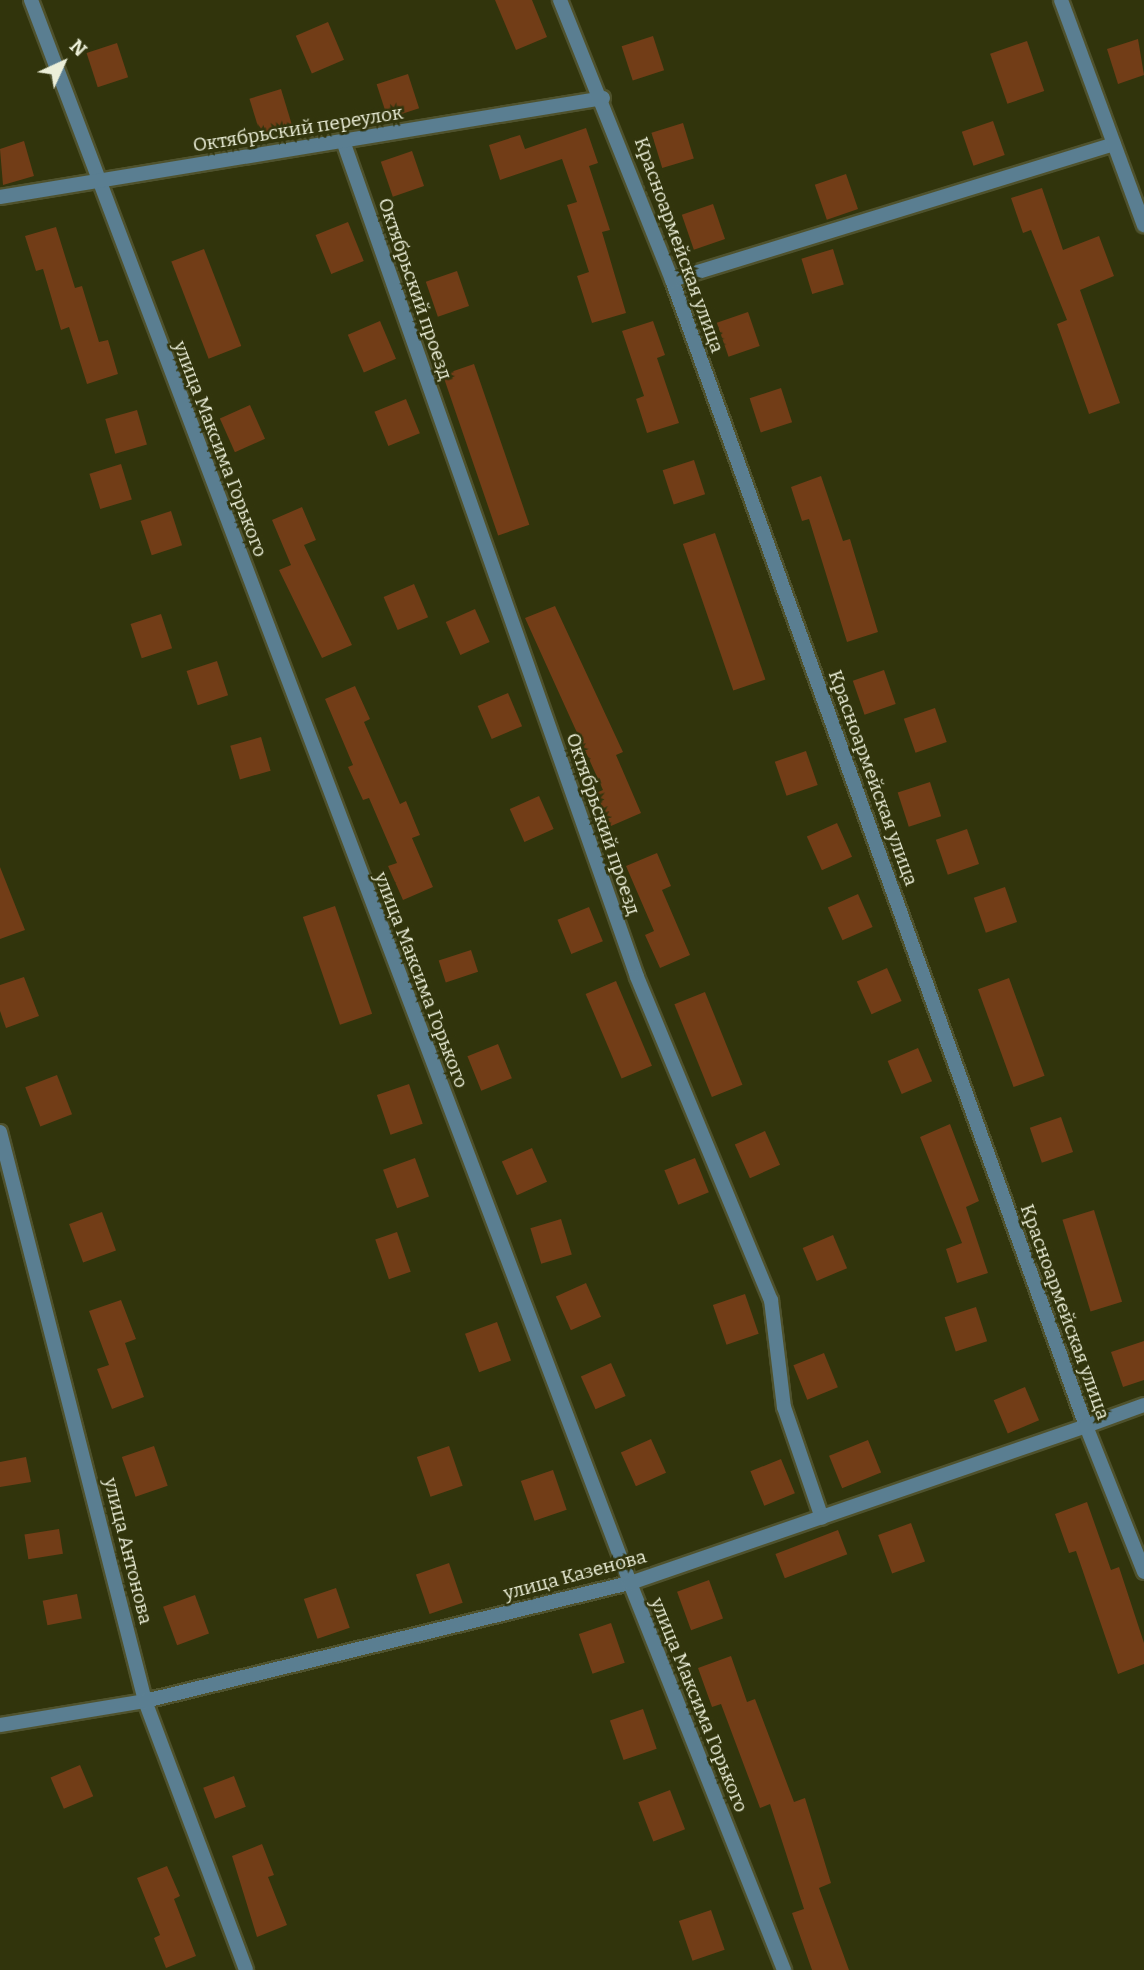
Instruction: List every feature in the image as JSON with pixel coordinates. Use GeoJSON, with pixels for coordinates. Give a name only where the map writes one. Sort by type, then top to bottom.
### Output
{"type":"FeatureCollection","features":[{"type":"Feature","properties":{"kind":"street","name":"улица Максима Горького"},"geometry":{"type":"LineString","coordinates":[[31,0],[630,1583],[784,1970]]}},
{"type":"Feature","properties":{"kind":"street","name":"Красноармейская улица"},"geometry":{"type":"LineString","coordinates":[[560,0],[603,98],[672,280],[1086,1426],[1144,1572]]}},
{"type":"Feature","properties":{"kind":"street"},"geometry":{"type":"LineString","coordinates":[[1061,0],[1144,225]]}},
{"type":"Feature","properties":{"kind":"street","name":"Октябрьский переулок"},"geometry":{"type":"LineString","coordinates":[[0,197],[603,98]]}},
{"type":"Feature","properties":{"kind":"street","name":"Октябрьский проезд"},"geometry":{"type":"LineString","coordinates":[[342,141],[637,978],[771,1300],[784,1407],[822,1518]]}},
{"type":"Feature","properties":{"kind":"street"},"geometry":{"type":"LineString","coordinates":[[672,280],[1114,144]]}},
{"type":"Feature","properties":{"kind":"street","name":"улица Антонова"},"geometry":{"type":"LineString","coordinates":[[0,1132],[145,1701],[246,1970]]}},
{"type":"Feature","properties":{"kind":"street","name":"улица Казенова"},"geometry":{"type":"LineString","coordinates":[[0,1725],[145,1701],[630,1583],[1144,1405]]}},
{"type":"Feature","properties":{"kind":"building"},"geometry":{"type":"Polygon","coordinates":[[[495,0],[532,0],[547,37],[516,50],[495,0]]]}},
{"type":"Feature","properties":{"kind":"building"},"geometry":{"type":"Polygon","coordinates":[[[328,22],[344,60],[312,73],[296,36],[328,22]]]}},
{"type":"Feature","properties":{"kind":"building"},"geometry":{"type":"Polygon","coordinates":[[[653,36],[664,70],[633,80],[622,46],[653,36]]]}},
{"type":"Feature","properties":{"kind":"building"},"geometry":{"type":"Polygon","coordinates":[[[1138,39],[1144,75],[1118,84],[1107,49],[1138,39]]]}},
{"type":"Feature","properties":{"kind":"building"},"geometry":{"type":"Polygon","coordinates":[[[1027,41],[1044,91],[1007,104],[990,54],[1027,41]]]}},
{"type":"Feature","properties":{"kind":"building"},"geometry":{"type":"Polygon","coordinates":[[[117,43],[128,77],[98,87],[87,53],[117,43]]]}},
{"type":"Feature","properties":{"kind":"building"},"geometry":{"type":"Polygon","coordinates":[[[408,74],[419,108],[388,118],[377,84],[408,74]]]}},
{"type":"Feature","properties":{"kind":"building"},"geometry":{"type":"Polygon","coordinates":[[[281,89],[292,124],[260,134],[249,99],[281,89]]]}},
{"type":"Feature","properties":{"kind":"building"},"geometry":{"type":"Polygon","coordinates":[[[993,121],[1005,155],[974,166],[962,132],[993,121]]]}},
{"type":"Feature","properties":{"kind":"building"},"geometry":{"type":"Polygon","coordinates":[[[683,123],[694,158],[662,168],[651,133],[683,123]]]}},
{"type":"Feature","properties":{"kind":"building"},"geometry":{"type":"Polygon","coordinates":[[[586,128],[598,163],[589,166],[610,230],[602,232],[626,313],[592,323],[577,276],[589,272],[567,205],[577,202],[562,159],[500,180],[489,145],[520,135],[525,149],[586,128]]]}},
{"type":"Feature","properties":{"kind":"building"},"geometry":{"type":"Polygon","coordinates":[[[24,141],[34,176],[3,185],[0,149],[24,141]]]}},
{"type":"Feature","properties":{"kind":"building"},"geometry":{"type":"Polygon","coordinates":[[[412,151],[424,186],[393,197],[381,162],[412,151]]]}},
{"type":"Feature","properties":{"kind":"building"},"geometry":{"type":"Polygon","coordinates":[[[846,174],[858,209],[827,220],[815,185],[846,174]]]}},
{"type":"Feature","properties":{"kind":"building"},"geometry":{"type":"Polygon","coordinates":[[[1042,188],[1063,250],[1099,236],[1114,276],[1080,290],[1120,403],[1089,414],[1057,324],[1067,320],[1031,230],[1023,233],[1011,198],[1042,188]]]}},
{"type":"Feature","properties":{"kind":"building"},"geometry":{"type":"Polygon","coordinates":[[[713,204],[725,239],[694,250],[682,215],[713,204]]]}},
{"type":"Feature","properties":{"kind":"building"},"geometry":{"type":"Polygon","coordinates":[[[348,222],[364,261],[331,274],[316,235],[348,222]]]}},
{"type":"Feature","properties":{"kind":"building"},"geometry":{"type":"Polygon","coordinates":[[[56,227],[75,288],[82,286],[99,342],[108,340],[118,374],[87,384],[69,327],[61,330],[43,269],[36,271],[25,236],[56,227]]]}},
{"type":"Feature","properties":{"kind":"building"},"geometry":{"type":"Polygon","coordinates":[[[204,249],[241,346],[209,359],[171,262],[204,249]]]}},
{"type":"Feature","properties":{"kind":"building"},"geometry":{"type":"Polygon","coordinates":[[[833,249],[844,284],[812,294],[801,259],[833,249]]]}},
{"type":"Feature","properties":{"kind":"building"},"geometry":{"type":"Polygon","coordinates":[[[457,271],[469,306],[438,317],[426,282],[457,271]]]}},
{"type":"Feature","properties":{"kind":"building"},"geometry":{"type":"Polygon","coordinates":[[[748,312],[760,346],[729,357],[717,323],[748,312]]]}},
{"type":"Feature","properties":{"kind":"building"},"geometry":{"type":"Polygon","coordinates":[[[380,321],[396,359],[364,372],[348,335],[380,321]]]}},
{"type":"Feature","properties":{"kind":"building"},"geometry":{"type":"Polygon","coordinates":[[[653,321],[665,355],[657,358],[679,423],[647,433],[636,399],[644,396],[622,331],[653,321]]]}},
{"type":"Feature","properties":{"kind":"building"},"geometry":{"type":"Polygon","coordinates":[[[474,364],[529,525],[498,535],[443,375],[474,364]]]}},
{"type":"Feature","properties":{"kind":"building"},"geometry":{"type":"Polygon","coordinates":[[[781,388],[792,422],[761,432],[750,398],[781,388]]]}},
{"type":"Feature","properties":{"kind":"building"},"geometry":{"type":"Polygon","coordinates":[[[406,399],[420,433],[388,446],[374,412],[406,399]]]}},
{"type":"Feature","properties":{"kind":"building"},"geometry":{"type":"Polygon","coordinates":[[[250,405],[265,439],[235,452],[220,418],[250,405]]]}},
{"type":"Feature","properties":{"kind":"building"},"geometry":{"type":"Polygon","coordinates":[[[137,410],[147,445],[115,454],[105,419],[137,410]]]}},
{"type":"Feature","properties":{"kind":"building"},"geometry":{"type":"Polygon","coordinates":[[[694,460],[705,494],[674,504],[663,470],[694,460]]]}},
{"type":"Feature","properties":{"kind":"building"},"geometry":{"type":"Polygon","coordinates":[[[121,464],[132,499],[100,509],[89,474],[121,464]]]}},
{"type":"Feature","properties":{"kind":"building"},"geometry":{"type":"Polygon","coordinates":[[[821,476],[843,541],[850,539],[878,632],[847,642],[809,519],[802,521],[791,487],[821,476]]]}},
{"type":"Feature","properties":{"kind":"building"},"geometry":{"type":"Polygon","coordinates":[[[302,507],[316,540],[304,545],[352,645],[322,658],[279,570],[291,565],[272,520],[302,507]]]}},
{"type":"Feature","properties":{"kind":"building"},"geometry":{"type":"Polygon","coordinates":[[[171,511],[182,545],[152,555],[141,521],[171,511]]]}},
{"type":"Feature","properties":{"kind":"building"},"geometry":{"type":"Polygon","coordinates":[[[715,533],[765,680],[733,691],[683,544],[715,533]]]}},
{"type":"Feature","properties":{"kind":"building"},"geometry":{"type":"Polygon","coordinates":[[[414,584],[428,617],[398,630],[384,597],[414,584]]]}},
{"type":"Feature","properties":{"kind":"building"},"geometry":{"type":"Polygon","coordinates":[[[555,606],[623,752],[616,755],[641,813],[611,826],[596,793],[603,790],[525,618],[555,606]]]}},
{"type":"Feature","properties":{"kind":"building"},"geometry":{"type":"Polygon","coordinates":[[[475,609],[490,642],[460,655],[446,622],[475,609]]]}},
{"type":"Feature","properties":{"kind":"building"},"geometry":{"type":"Polygon","coordinates":[[[161,614],[172,648],[142,658],[131,624],[161,614]]]}},
{"type":"Feature","properties":{"kind":"building"},"geometry":{"type":"Polygon","coordinates":[[[217,661],[228,695],[198,705],[187,671],[217,661]]]}},
{"type":"Feature","properties":{"kind":"building"},"geometry":{"type":"Polygon","coordinates":[[[884,670],[896,704],[865,715],[853,681],[884,670]]]}},
{"type":"Feature","properties":{"kind":"building"},"geometry":{"type":"Polygon","coordinates":[[[355,686],[370,719],[364,722],[400,804],[406,801],[420,835],[412,838],[433,887],[403,900],[388,866],[397,863],[369,798],[363,800],[348,767],[353,765],[325,699],[355,686]]]}},
{"type":"Feature","properties":{"kind":"building"},"geometry":{"type":"Polygon","coordinates":[[[508,693],[522,726],[492,739],[478,706],[508,693]]]}},
{"type":"Feature","properties":{"kind":"building"},"geometry":{"type":"Polygon","coordinates":[[[935,708],[947,742],[916,753],[904,719],[935,708]]]}},
{"type":"Feature","properties":{"kind":"building"},"geometry":{"type":"Polygon","coordinates":[[[261,737],[271,771],[240,779],[230,746],[261,737]]]}},
{"type":"Feature","properties":{"kind":"building"},"geometry":{"type":"Polygon","coordinates":[[[806,751],[818,785],[787,796],[775,762],[806,751]]]}},
{"type":"Feature","properties":{"kind":"building"},"geometry":{"type":"Polygon","coordinates":[[[930,782],[941,816],[909,827],[898,793],[930,782]]]}},
{"type":"Feature","properties":{"kind":"building"},"geometry":{"type":"Polygon","coordinates":[[[539,796],[554,829],[524,842],[510,809],[539,796]]]}},
{"type":"Feature","properties":{"kind":"building"},"geometry":{"type":"Polygon","coordinates":[[[837,823],[852,857],[822,870],[807,836],[837,823]]]}},
{"type":"Feature","properties":{"kind":"building"},"geometry":{"type":"Polygon","coordinates":[[[967,829],[979,864],[948,875],[936,840],[967,829]]]}},
{"type":"Feature","properties":{"kind":"building"},"geometry":{"type":"Polygon","coordinates":[[[657,853],[671,886],[662,890],[690,955],[660,968],[645,935],[654,931],[626,866],[657,853]]]}},
{"type":"Feature","properties":{"kind":"building"},"geometry":{"type":"Polygon","coordinates":[[[0,867],[25,930],[0,939],[0,867]]]}},
{"type":"Feature","properties":{"kind":"building"},"geometry":{"type":"Polygon","coordinates":[[[1005,887],[1017,922],[986,933],[974,898],[1005,887]]]}},
{"type":"Feature","properties":{"kind":"building"},"geometry":{"type":"Polygon","coordinates":[[[858,894],[873,927],[842,940],[828,907],[858,894]]]}},
{"type":"Feature","properties":{"kind":"building"},"geometry":{"type":"Polygon","coordinates":[[[335,906],[372,1014],[340,1025],[303,917],[335,906]]]}},
{"type":"Feature","properties":{"kind":"building"},"geometry":{"type":"Polygon","coordinates":[[[589,907],[603,941],[571,954],[557,920],[589,907]]]}},
{"type":"Feature","properties":{"kind":"building"},"geometry":{"type":"Polygon","coordinates":[[[471,950],[478,972],[446,982],[439,961],[471,950]]]}},
{"type":"Feature","properties":{"kind":"building"},"geometry":{"type":"Polygon","coordinates":[[[887,968],[902,1001],[871,1014],[857,981],[887,968]]]}},
{"type":"Feature","properties":{"kind":"building"},"geometry":{"type":"Polygon","coordinates":[[[24,977],[39,1016],[6,1028],[0,1011],[0,985],[24,977]]]}},
{"type":"Feature","properties":{"kind":"building"},"geometry":{"type":"Polygon","coordinates":[[[1009,978],[1045,1076],[1014,1087],[978,989],[1009,978]]]}},
{"type":"Feature","properties":{"kind":"building"},"geometry":{"type":"Polygon","coordinates":[[[616,981],[652,1066],[622,1079],[586,994],[616,981]]]}},
{"type":"Feature","properties":{"kind":"building"},"geometry":{"type":"Polygon","coordinates":[[[705,992],[742,1085],[712,1097],[674,1004],[705,992]]]}},
{"type":"Feature","properties":{"kind":"building"},"geometry":{"type":"Polygon","coordinates":[[[498,1044],[512,1078],[481,1091],[467,1056],[498,1044]]]}},
{"type":"Feature","properties":{"kind":"building"},"geometry":{"type":"Polygon","coordinates":[[[918,1048],[932,1081],[902,1094],[888,1061],[918,1048]]]}},
{"type":"Feature","properties":{"kind":"building"},"geometry":{"type":"Polygon","coordinates":[[[57,1075],[72,1114],[40,1126],[25,1087],[57,1075]]]}},
{"type":"Feature","properties":{"kind":"building"},"geometry":{"type":"Polygon","coordinates":[[[409,1084],[423,1124],[391,1135],[377,1095],[409,1084]]]}},
{"type":"Feature","properties":{"kind":"building"},"geometry":{"type":"Polygon","coordinates":[[[1061,1117],[1073,1152],[1042,1163],[1030,1128],[1061,1117]]]}},
{"type":"Feature","properties":{"kind":"building"},"geometry":{"type":"Polygon","coordinates":[[[950,1124],[979,1201],[966,1207],[988,1273],[957,1283],[946,1249],[962,1243],[920,1137],[950,1124]]]}},
{"type":"Feature","properties":{"kind":"building"},"geometry":{"type":"Polygon","coordinates":[[[765,1131],[780,1165],[750,1178],[735,1144],[765,1131]]]}},
{"type":"Feature","properties":{"kind":"building"},"geometry":{"type":"Polygon","coordinates":[[[532,1148],[547,1182],[517,1195],[502,1161],[532,1148]]]}},
{"type":"Feature","properties":{"kind":"building"},"geometry":{"type":"Polygon","coordinates":[[[415,1158],[429,1197],[397,1208],[383,1170],[415,1158]]]}},
{"type":"Feature","properties":{"kind":"building"},"geometry":{"type":"Polygon","coordinates":[[[695,1158],[709,1192],[678,1205],[664,1170],[695,1158]]]}},
{"type":"Feature","properties":{"kind":"building"},"geometry":{"type":"Polygon","coordinates":[[[1094,1210],[1122,1302],[1091,1311],[1062,1220],[1094,1210]]]}},
{"type":"Feature","properties":{"kind":"building"},"geometry":{"type":"Polygon","coordinates":[[[102,1212],[116,1251],[83,1262],[69,1224],[102,1212]]]}},
{"type":"Feature","properties":{"kind":"building"},"geometry":{"type":"Polygon","coordinates":[[[561,1219],[572,1254],[541,1264],[530,1228],[561,1219]]]}},
{"type":"Feature","properties":{"kind":"building"},"geometry":{"type":"Polygon","coordinates":[[[397,1232],[411,1272],[389,1279],[375,1239],[397,1232]]]}},
{"type":"Feature","properties":{"kind":"building"},"geometry":{"type":"Polygon","coordinates":[[[833,1235],[847,1268],[817,1281],[803,1248],[833,1235]]]}},
{"type":"Feature","properties":{"kind":"building"},"geometry":{"type":"Polygon","coordinates":[[[586,1283],[601,1317],[571,1330],[556,1296],[586,1283]]]}},
{"type":"Feature","properties":{"kind":"building"},"geometry":{"type":"Polygon","coordinates":[[[745,1294],[759,1334],[727,1345],[713,1305],[745,1294]]]}},
{"type":"Feature","properties":{"kind":"building"},"geometry":{"type":"Polygon","coordinates":[[[121,1300],[136,1339],[125,1343],[144,1397],[112,1409],[97,1369],[109,1365],[89,1311],[121,1300]]]}},
{"type":"Feature","properties":{"kind":"building"},"geometry":{"type":"Polygon","coordinates":[[[976,1307],[987,1341],[956,1351],[945,1317],[976,1307]]]}},
{"type":"Feature","properties":{"kind":"building"},"geometry":{"type":"Polygon","coordinates":[[[497,1322],[511,1361],[479,1372],[465,1334],[497,1322]]]}},
{"type":"Feature","properties":{"kind":"building"},"geometry":{"type":"Polygon","coordinates":[[[1144,1341],[1144,1380],[1123,1387],[1111,1352],[1144,1341]]]}},
{"type":"Feature","properties":{"kind":"building"},"geometry":{"type":"Polygon","coordinates":[[[824,1353],[838,1387],[807,1400],[793,1365],[824,1353]]]}},
{"type":"Feature","properties":{"kind":"building"},"geometry":{"type":"Polygon","coordinates":[[[611,1363],[626,1396],[595,1409],[581,1376],[611,1363]]]}},
{"type":"Feature","properties":{"kind":"building"},"geometry":{"type":"Polygon","coordinates":[[[1025,1387],[1039,1420],[1008,1433],[994,1400],[1025,1387]]]}},
{"type":"Feature","properties":{"kind":"building"},"geometry":{"type":"Polygon","coordinates":[[[651,1439],[666,1473],[636,1486],[621,1452],[651,1439]]]}},
{"type":"Feature","properties":{"kind":"building"},"geometry":{"type":"Polygon","coordinates":[[[868,1440],[881,1472],[842,1488],[829,1456],[868,1440]]]}},
{"type":"Feature","properties":{"kind":"building"},"geometry":{"type":"Polygon","coordinates":[[[154,1446],[168,1486],[136,1497],[122,1457],[154,1446]]]}},
{"type":"Feature","properties":{"kind":"building"},"geometry":{"type":"Polygon","coordinates":[[[449,1446],[463,1486],[431,1497],[417,1457],[449,1446]]]}},
{"type":"Feature","properties":{"kind":"building"},"geometry":{"type":"Polygon","coordinates":[[[26,1457],[31,1482],[0,1487],[0,1462],[26,1457]]]}},
{"type":"Feature","properties":{"kind":"building"},"geometry":{"type":"Polygon","coordinates":[[[781,1459],[795,1493],[764,1506],[750,1471],[781,1459]]]}},
{"type":"Feature","properties":{"kind":"building"},"geometry":{"type":"Polygon","coordinates":[[[553,1470],[567,1510],[535,1521],[521,1481],[553,1470]]]}},
{"type":"Feature","properties":{"kind":"building"},"geometry":{"type":"Polygon","coordinates":[[[1087,1502],[1111,1570],[1119,1567],[1144,1643],[1144,1664],[1118,1674],[1076,1551],[1069,1553],[1055,1514],[1087,1502]]]}},
{"type":"Feature","properties":{"kind":"building"},"geometry":{"type":"Polygon","coordinates":[[[911,1523],[925,1562],[892,1573],[878,1535],[911,1523]]]}},
{"type":"Feature","properties":{"kind":"building"},"geometry":{"type":"Polygon","coordinates":[[[59,1529],[63,1554],[28,1559],[24,1534],[59,1529]]]}},
{"type":"Feature","properties":{"kind":"building"},"geometry":{"type":"Polygon","coordinates":[[[838,1530],[847,1554],[785,1578],[775,1554],[838,1530]]]}},
{"type":"Feature","properties":{"kind":"building"},"geometry":{"type":"Polygon","coordinates":[[[449,1563],[463,1603],[430,1614],[416,1574],[449,1563]]]}},
{"type":"Feature","properties":{"kind":"building"},"geometry":{"type":"Polygon","coordinates":[[[709,1580],[723,1619],[691,1630],[677,1592],[709,1580]]]}},
{"type":"Feature","properties":{"kind":"building"},"geometry":{"type":"Polygon","coordinates":[[[336,1588],[350,1628],[318,1639],[304,1599],[336,1588]]]}},
{"type":"Feature","properties":{"kind":"building"},"geometry":{"type":"Polygon","coordinates":[[[77,1594],[82,1619],[47,1625],[43,1601],[77,1594]]]}},
{"type":"Feature","properties":{"kind":"building"},"geometry":{"type":"Polygon","coordinates":[[[195,1595],[209,1634],[177,1645],[163,1607],[195,1595]]]}},
{"type":"Feature","properties":{"kind":"building"},"geometry":{"type":"Polygon","coordinates":[[[611,1623],[625,1663],[593,1674],[579,1634],[611,1623]]]}},
{"type":"Feature","properties":{"kind":"building"},"geometry":{"type":"Polygon","coordinates":[[[731,1656],[747,1702],[755,1699],[794,1802],[805,1798],[831,1883],[819,1888],[849,1970],[812,1970],[792,1913],[804,1909],[770,1804],[760,1808],[721,1704],[712,1707],[698,1668],[731,1656]]]}},
{"type":"Feature","properties":{"kind":"building"},"geometry":{"type":"Polygon","coordinates":[[[643,1709],[657,1749],[624,1760],[610,1720],[643,1709]]]}},
{"type":"Feature","properties":{"kind":"building"},"geometry":{"type":"Polygon","coordinates":[[[80,1765],[93,1796],[64,1809],[51,1778],[80,1765]]]}},
{"type":"Feature","properties":{"kind":"building"},"geometry":{"type":"Polygon","coordinates":[[[234,1776],[246,1807],[215,1819],[203,1788],[234,1776]]]}},
{"type":"Feature","properties":{"kind":"building"},"geometry":{"type":"Polygon","coordinates":[[[670,1790],[685,1829],[653,1841],[638,1802],[670,1790]]]}},
{"type":"Feature","properties":{"kind":"building"},"geometry":{"type":"Polygon","coordinates":[[[262,1844],[274,1875],[268,1877],[287,1925],[257,1937],[232,1856],[262,1844]]]}},
{"type":"Feature","properties":{"kind":"building"},"geometry":{"type":"Polygon","coordinates":[[[167,1866],[180,1896],[174,1899],[196,1956],[166,1968],[154,1938],[160,1935],[137,1878],[167,1866]]]}},
{"type":"Feature","properties":{"kind":"building"},"geometry":{"type":"Polygon","coordinates":[[[711,1910],[725,1950],[693,1961],[679,1921],[711,1910]]]}}]}
